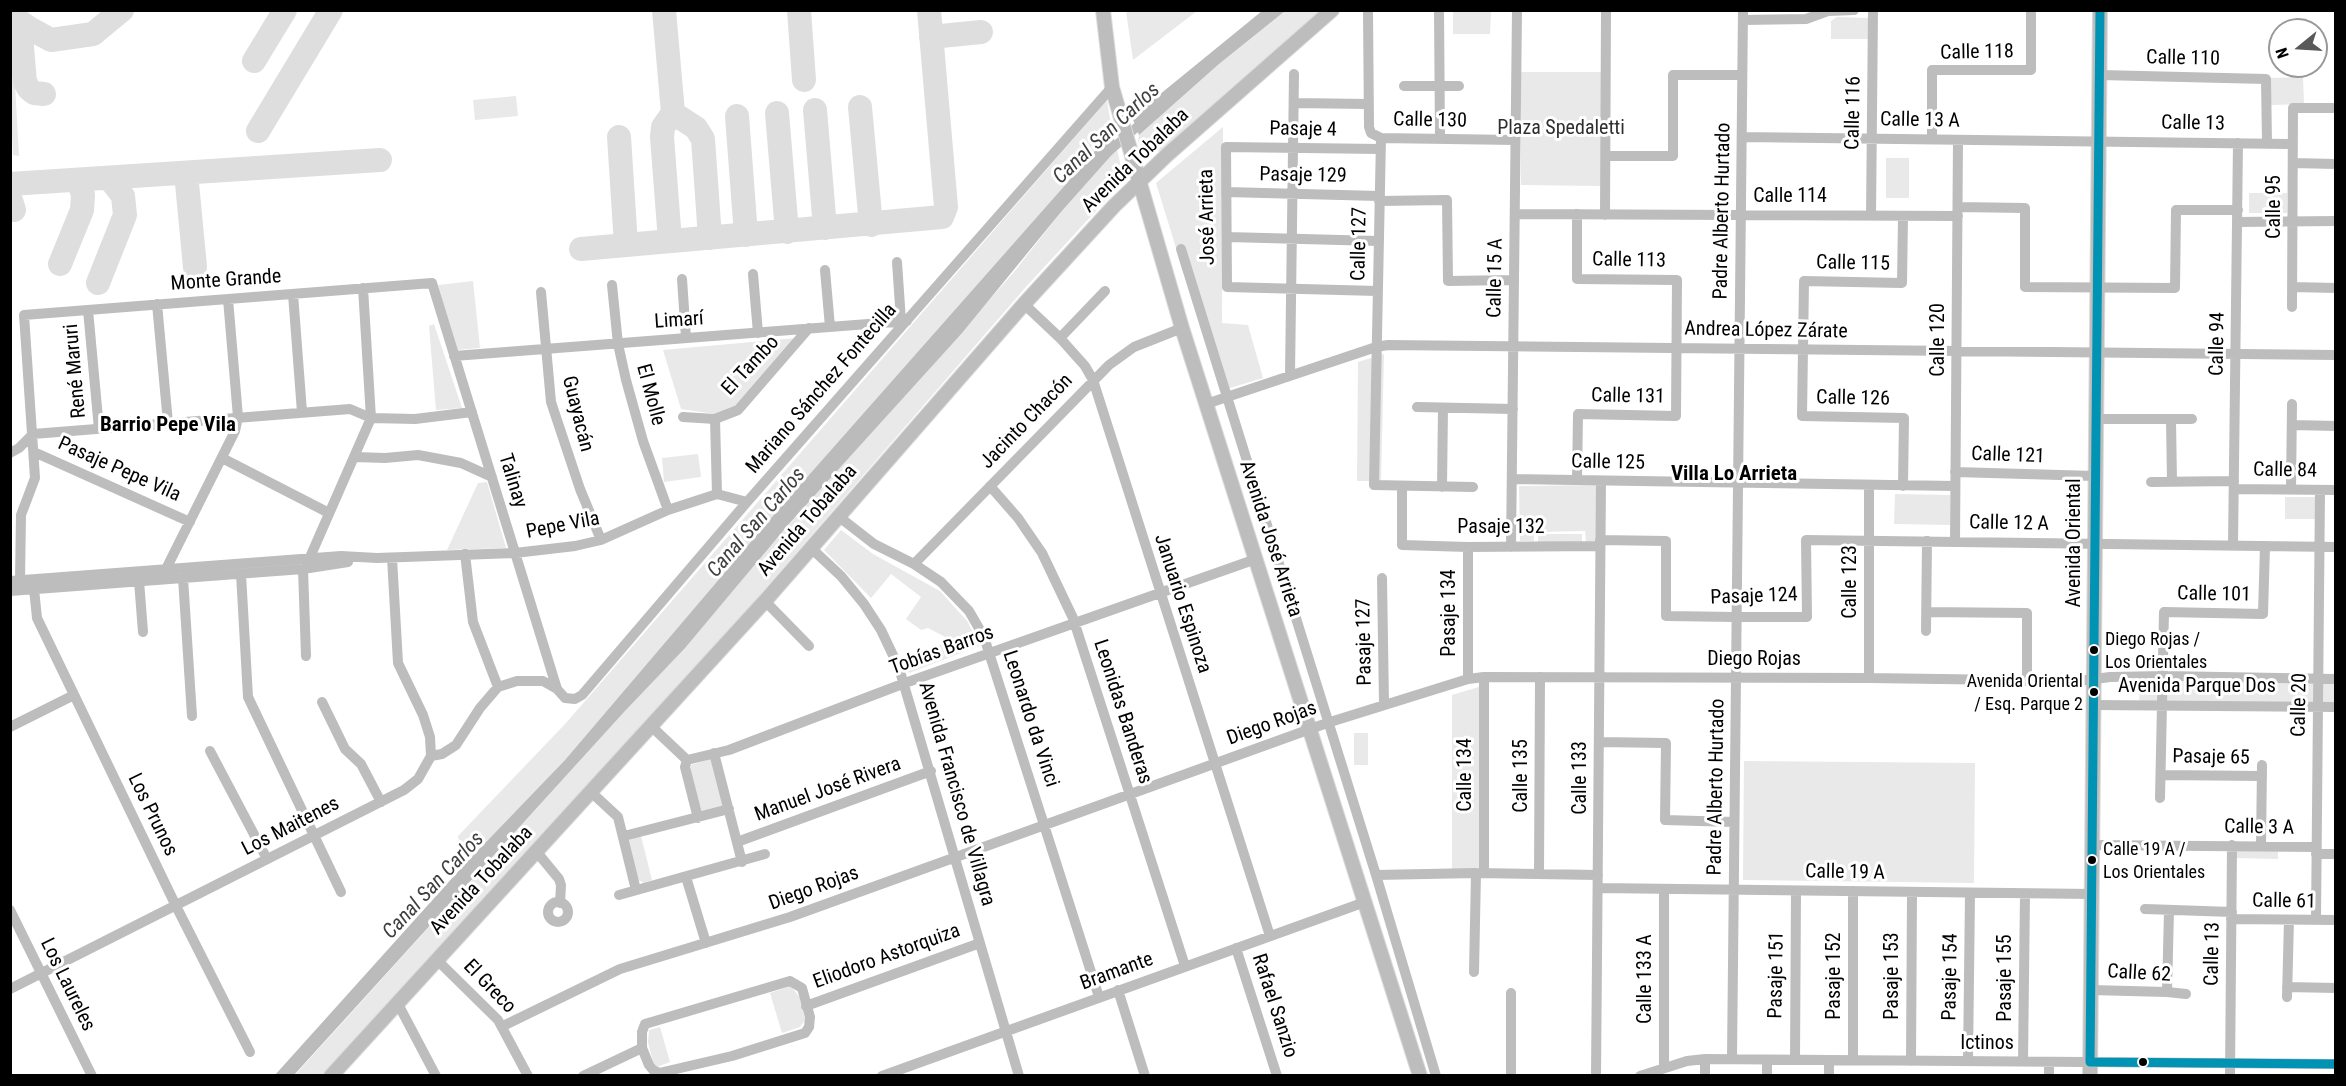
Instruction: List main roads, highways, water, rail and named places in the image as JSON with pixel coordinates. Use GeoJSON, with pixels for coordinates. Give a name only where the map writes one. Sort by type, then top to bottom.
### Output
{"type":"FeatureCollection","features":[{"type":"Feature","properties":{"kind":"main road","name":"Avenida José Arrieta"},"geometry":{"type":"LineString","coordinates":[[1103,10],[1112,87],[1182,328],[1420,1076]]}},
{"type":"Feature","properties":{"kind":"main road","name":"Avenida Tobalaba"},"geometry":{"type":"LineString","coordinates":[[330,1076],[765,601],[1024,304],[1139,181],[1332,10]]}},
{"type":"Feature","properties":{"kind":"main road","name":"Avenida Oriental"},"geometry":{"type":"LineString","coordinates":[[2090,1069],[2100,10]]}},
{"type":"Feature","properties":{"kind":"waterway","name":"Canal San Carlos"},"geometry":{"type":"LineString","coordinates":[[1108,152],[1145,120]]}},
{"type":"Feature","properties":{"kind":"place","name":"Diego Rojas / Los Orientales"},"geometry":{"type":"Point","coordinates":[2094,650]}},
{"type":"Feature","properties":{"kind":"place","name":"Avenida Oriental / Esq. Parque 2"},"geometry":{"type":"Point","coordinates":[2094,692]}},
{"type":"Feature","properties":{"kind":"place","name":"Calle 19 A / Los Orientales"},"geometry":{"type":"Point","coordinates":[2092,860]}},
{"type":"Feature","properties":{"kind":"district","name":"Barrio Pepe Vila"},"geometry":{"type":"Point","coordinates":[168,426]}},
{"type":"Feature","properties":{"kind":"district","name":"Villa Lo Arrieta"},"geometry":{"type":"Point","coordinates":[1734,475]}},
{"type":"Feature","properties":{"kind":"park label","name":"Plaza Spedaletti"},"geometry":{"type":"Point","coordinates":[1561,129]}}]}
